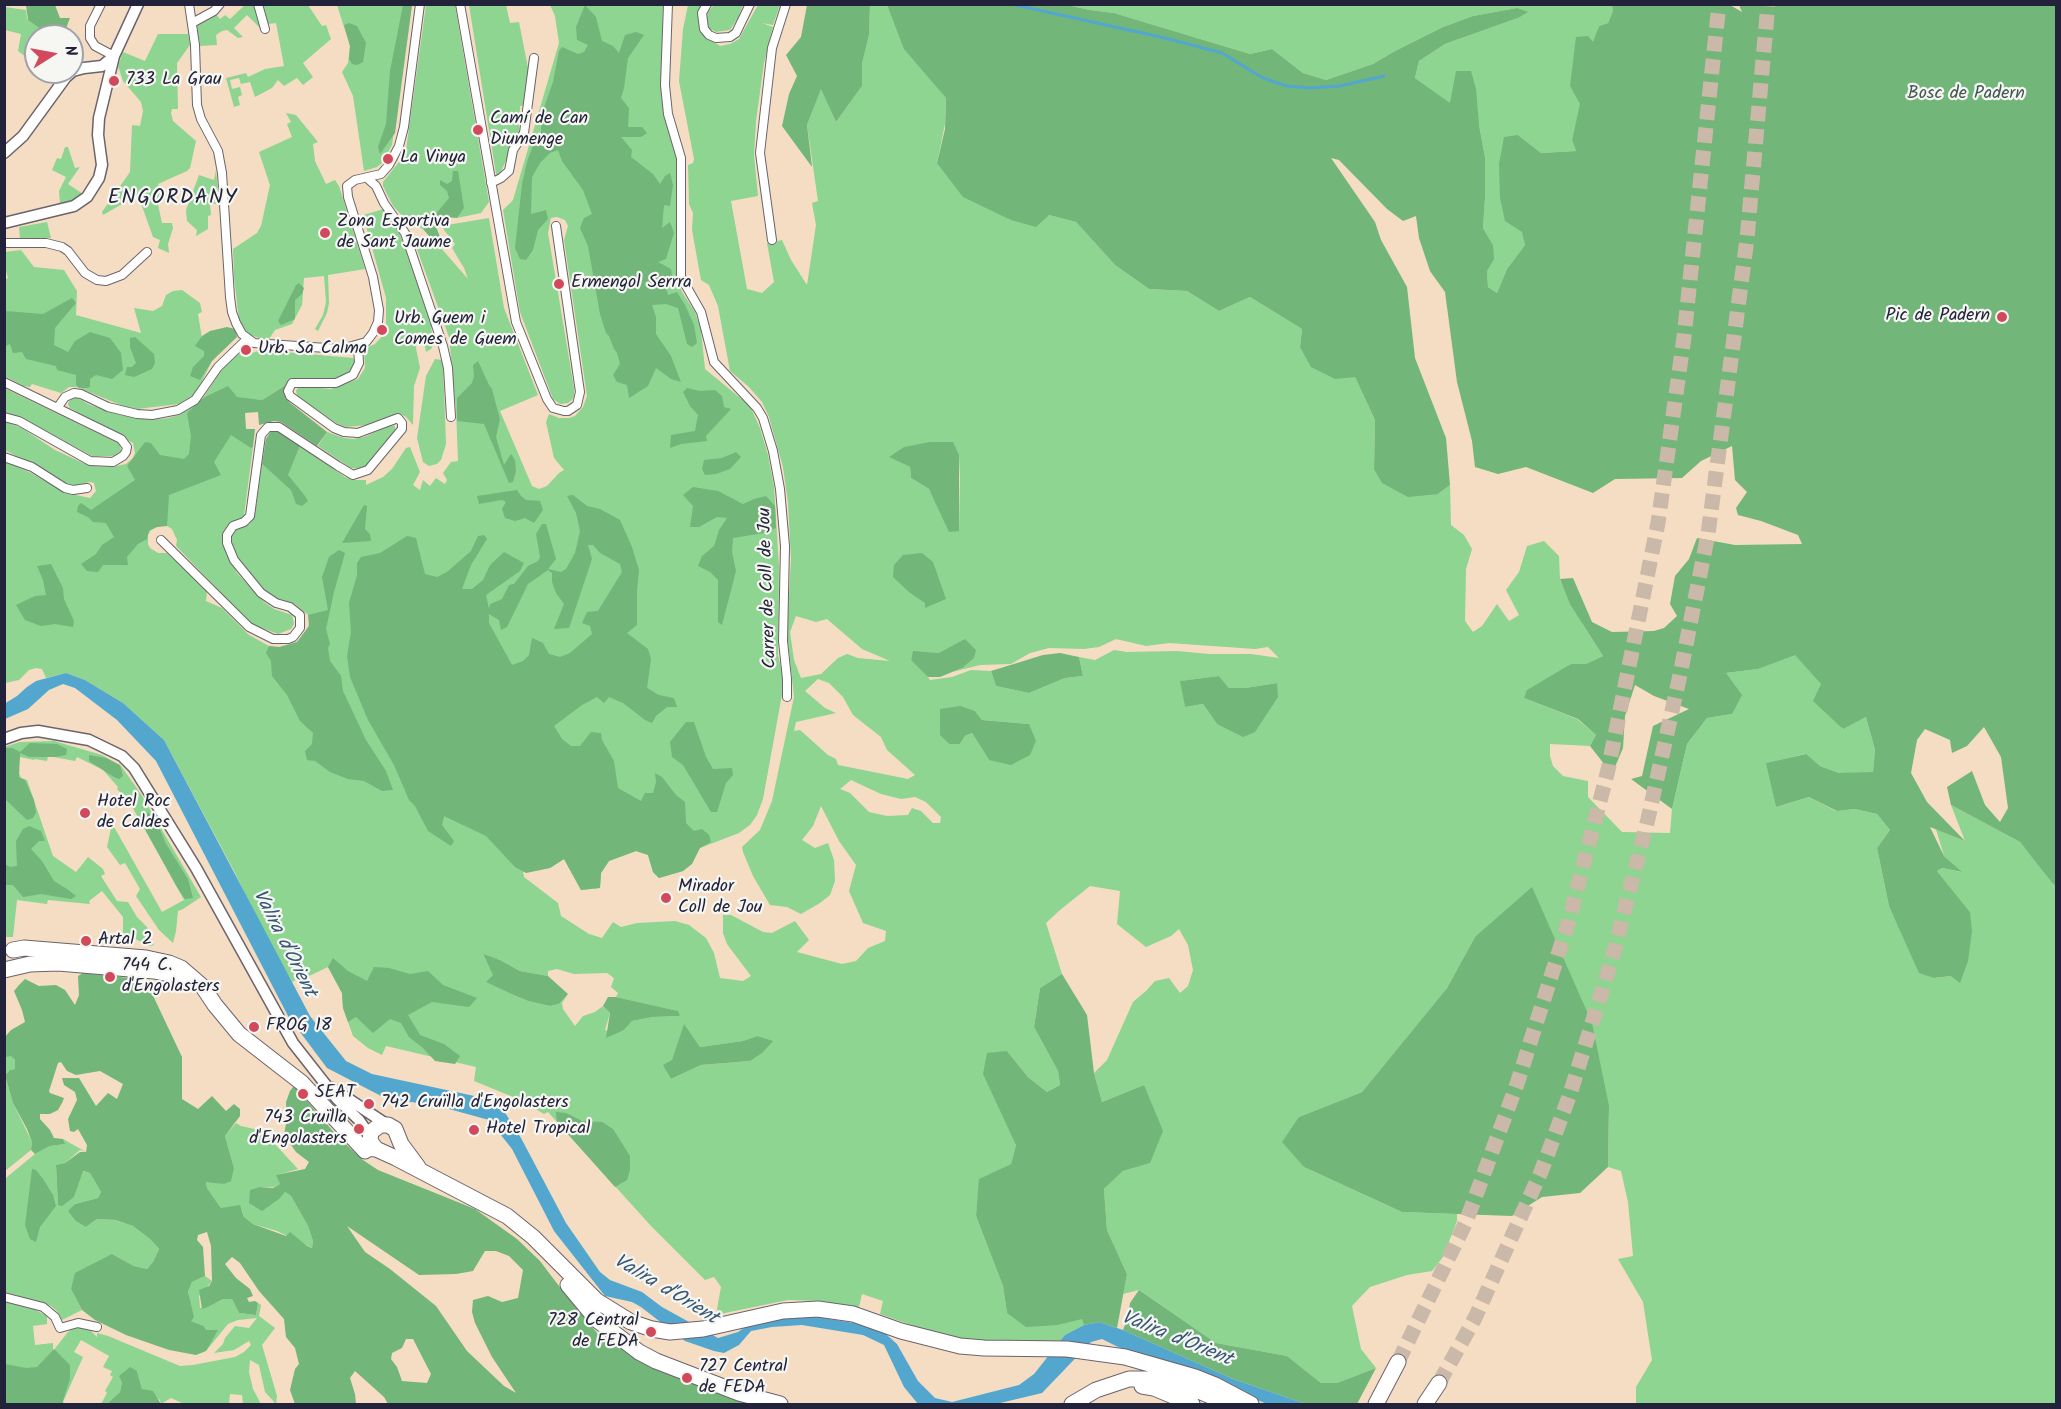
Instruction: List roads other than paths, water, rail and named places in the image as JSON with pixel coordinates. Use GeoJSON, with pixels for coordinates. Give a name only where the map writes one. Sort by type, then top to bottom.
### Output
{"type":"FeatureCollection","features":[{"type":"Feature","properties":{"kind":"highway"},"geometry":{"type":"LineString","coordinates":[[7,970],[17,959],[9,948]]}},
{"type":"Feature","properties":{"kind":"highway"},"geometry":{"type":"LineString","coordinates":[[9,948],[147,958],[181,968],[203,987],[239,1034],[302,1083],[368,1142],[426,1175],[507,1216],[538,1243],[586,1292],[609,1310],[631,1322],[670,1332],[704,1329],[783,1311],[818,1309],[853,1314],[901,1331],[960,1346],[1052,1348],[1107,1353],[1196,1377],[1251,1404]]}},
{"type":"Feature","properties":{"kind":"highway"},"geometry":{"type":"LineString","coordinates":[[7,970],[58,963],[169,974],[193,985],[215,1005]]}},
{"type":"Feature","properties":{"kind":"highway"},"geometry":{"type":"LineString","coordinates":[[426,1175],[416,1165],[395,1130],[386,1124],[376,1127],[368,1142],[367,1153],[384,1164],[443,1184]]}},
{"type":"Feature","properties":{"kind":"highway"},"geometry":{"type":"LineString","coordinates":[[368,1142],[392,1149],[398,1138]]}},
{"type":"Feature","properties":{"kind":"highway"},"geometry":{"type":"LineString","coordinates":[[538,1243],[556,1270],[597,1320],[639,1352],[656,1361],[739,1393],[780,1404]]}},
{"type":"Feature","properties":{"kind":"highway"},"geometry":{"type":"LineString","coordinates":[[1107,1353],[1229,1404]]}},
{"type":"Feature","properties":{"kind":"highway"},"geometry":{"type":"LineString","coordinates":[[1376,1404],[1398,1362]]}},
{"type":"Feature","properties":{"kind":"highway"},"geometry":{"type":"LineString","coordinates":[[1072,1404],[1096,1390],[1129,1379],[1154,1379],[1181,1383]]}},
{"type":"Feature","properties":{"kind":"highway"},"geometry":{"type":"LineString","coordinates":[[1425,1404],[1439,1383]]}},
{"type":"Feature","properties":{"kind":"highway"},"geometry":{"type":"LineString","coordinates":[[1088,1404],[1109,1392],[1125,1387],[1147,1386],[1192,1404]]}},
{"type":"Feature","properties":{"kind":"main road"},"geometry":{"type":"LineString","coordinates":[[4,223],[66,209],[81,203],[87,197],[102,169],[98,130],[114,56],[138,4]]}},
{"type":"Feature","properties":{"kind":"main road"},"geometry":{"type":"LineString","coordinates":[[4,153],[23,136],[66,77],[74,71],[106,64],[114,56]]}},
{"type":"Feature","properties":{"kind":"main road"},"geometry":{"type":"LineString","coordinates":[[94,67],[102,72],[108,81]]}},
{"type":"Feature","properties":{"kind":"main road"},"geometry":{"type":"LineString","coordinates":[[4,739],[21,733],[38,731],[80,738],[110,749],[122,756],[134,768],[196,868],[293,1043],[342,1104],[359,1120],[368,1142]]}},
{"type":"Feature","properties":{"kind":"main road"},"geometry":{"type":"LineString","coordinates":[[329,1086],[386,1124]]}},
{"type":"Feature","properties":{"kind":"street"},"geometry":{"type":"LineString","coordinates":[[101,4],[90,26],[90,38],[95,46],[114,56]]}},
{"type":"Feature","properties":{"kind":"street"},"geometry":{"type":"LineString","coordinates":[[189,4],[197,105],[201,120],[218,151],[222,173],[232,312],[242,334],[254,342],[341,349],[366,342],[378,322],[379,310],[373,277],[346,190],[349,183],[355,180],[381,174],[399,146],[404,127],[420,4]]}},
{"type":"Feature","properties":{"kind":"street"},"geometry":{"type":"LineString","coordinates":[[192,23],[213,11],[220,4]]}},
{"type":"Feature","properties":{"kind":"street"},"geometry":{"type":"LineString","coordinates":[[258,4],[265,29]]}},
{"type":"Feature","properties":{"kind":"street"},"geometry":{"type":"LineString","coordinates":[[460,4],[516,322],[547,399],[553,408],[568,411],[577,405],[580,392],[556,226]]}},
{"type":"Feature","properties":{"kind":"street","name":"Carrer de Coll de Jou"},"geometry":{"type":"LineString","coordinates":[[668,4],[665,85],[668,114],[681,158],[681,278],[701,312],[714,362],[719,370],[757,408],[763,418],[773,451],[780,489],[785,546],[783,641],[787,697]]}},
{"type":"Feature","properties":{"kind":"street"},"geometry":{"type":"LineString","coordinates":[[707,4],[702,13],[704,29],[717,39],[730,37],[736,33],[750,4]]}},
{"type":"Feature","properties":{"kind":"street"},"geometry":{"type":"LineString","coordinates":[[772,240],[760,153],[772,48],[786,4]]}},
{"type":"Feature","properties":{"kind":"street"},"geometry":{"type":"LineString","coordinates":[[491,183],[509,171],[513,150],[524,133],[534,58]]}},
{"type":"Feature","properties":{"kind":"street"},"geometry":{"type":"LineString","coordinates":[[367,178],[376,186],[384,203],[405,233],[443,346],[448,368],[451,417]]}},
{"type":"Feature","properties":{"kind":"street"},"geometry":{"type":"LineString","coordinates":[[4,243],[46,243],[62,247],[86,273],[97,280],[114,279],[122,275],[147,252]]}},
{"type":"Feature","properties":{"kind":"street"},"geometry":{"type":"LineString","coordinates":[[58,407],[65,397],[74,393],[108,407],[137,414],[152,415],[178,410],[195,400],[218,367],[248,339]]}},
{"type":"Feature","properties":{"kind":"street"},"geometry":{"type":"LineString","coordinates":[[161,540],[249,627],[273,639],[293,638],[300,628],[300,615],[290,607],[276,603],[261,593],[234,560],[226,543],[227,534],[232,526],[244,522],[250,516],[261,435],[268,427],[279,427],[353,475],[368,470],[402,429],[402,423],[398,418],[358,434],[344,432],[334,428],[290,396],[288,391],[292,383],[336,383],[353,375],[359,363],[358,346]]}},
{"type":"Feature","properties":{"kind":"street"},"geometry":{"type":"LineString","coordinates":[[4,382],[121,439],[127,447],[123,456],[113,462],[90,461],[19,421],[4,417]]}},
{"type":"Feature","properties":{"kind":"street"},"geometry":{"type":"LineString","coordinates":[[4,457],[32,468],[65,488],[73,490],[87,488]]}},
{"type":"Feature","properties":{"kind":"street"},"geometry":{"type":"LineString","coordinates":[[4,1297],[43,1308],[55,1317],[60,1328],[78,1323],[97,1327]]}},
{"type":"Feature","properties":{"kind":"water","name":"Valira d'Orient"},"geometry":{"type":"Polygon","coordinates":[[[66,673],[85,680],[123,703],[164,740],[310,1016],[346,1061],[372,1074],[479,1097],[504,1111],[566,1223],[600,1272],[610,1280],[642,1292],[662,1307],[718,1338],[738,1332],[751,1323],[777,1317],[811,1316],[878,1327],[897,1344],[918,1381],[935,1398],[952,1402],[1019,1385],[1034,1374],[1065,1335],[1084,1325],[1099,1322],[1123,1330],[1233,1379],[1306,1404],[1267,1404],[1102,1339],[1091,1342],[1042,1393],[996,1404],[918,1404],[904,1387],[884,1345],[863,1335],[802,1325],[772,1327],[751,1331],[739,1345],[724,1353],[685,1341],[632,1302],[605,1296],[554,1231],[512,1149],[489,1120],[438,1106],[385,1098],[327,1068],[288,1016],[156,761],[117,720],[75,688],[63,684],[49,690],[28,709],[5,719],[4,704],[36,681],[66,673]]]}},
{"type":"Feature","properties":{"kind":"waterway"},"geometry":{"type":"LineString","coordinates":[[1011,4],[1222,53],[1263,78],[1287,86],[1310,88],[1340,86],[1384,76]]}},
{"type":"Feature","properties":{"kind":"tunnel"},"geometry":{"type":"LineString","coordinates":[[1398,1362],[1466,1222],[1517,1084],[1569,920],[1608,770],[1658,523],[1684,337],[1719,4]]}},
{"type":"Feature","properties":{"kind":"tunnel"},"geometry":{"type":"LineString","coordinates":[[1439,1383],[1475,1318],[1541,1172],[1570,1094],[1612,959],[1648,819],[1708,534],[1747,239],[1768,4]]}},
{"type":"Feature","properties":{"kind":"place","name":"733 La Grau"},"geometry":{"type":"Point","coordinates":[114,81]}},
{"type":"Feature","properties":{"kind":"place","name":"Camí de Can Diumenge"},"geometry":{"type":"Point","coordinates":[478,130]}},
{"type":"Feature","properties":{"kind":"place","name":"La Vinya"},"geometry":{"type":"Point","coordinates":[388,159]}},
{"type":"Feature","properties":{"kind":"place","name":"Zona Esportiva de Sant Jaume"},"geometry":{"type":"Point","coordinates":[325,233]}},
{"type":"Feature","properties":{"kind":"place","name":"Ermengol Serrra"},"geometry":{"type":"Point","coordinates":[559,284]}},
{"type":"Feature","properties":{"kind":"place","name":"Pic de Padern"},"geometry":{"type":"Point","coordinates":[2002,317]}},
{"type":"Feature","properties":{"kind":"place","name":"Urb. Guem i Comes de Guem"},"geometry":{"type":"Point","coordinates":[382,330]}},
{"type":"Feature","properties":{"kind":"place","name":"Urb. Sa Calma"},"geometry":{"type":"Point","coordinates":[246,350]}},
{"type":"Feature","properties":{"kind":"place","name":"Hotel Roc de Caldes"},"geometry":{"type":"Point","coordinates":[85,813]}},
{"type":"Feature","properties":{"kind":"place","name":"Mirador Coll de Jou"},"geometry":{"type":"Point","coordinates":[666,898]}},
{"type":"Feature","properties":{"kind":"place","name":"Artal 2"},"geometry":{"type":"Point","coordinates":[86,941]}},
{"type":"Feature","properties":{"kind":"place","name":"744 C. d'Engolasters"},"geometry":{"type":"Point","coordinates":[110,977]}},
{"type":"Feature","properties":{"kind":"place","name":"FROG 18"},"geometry":{"type":"Point","coordinates":[254,1027]}},
{"type":"Feature","properties":{"kind":"place","name":"SEAT"},"geometry":{"type":"Point","coordinates":[303,1094]}},
{"type":"Feature","properties":{"kind":"place","name":"742 Cruïlla d'Engolasters"},"geometry":{"type":"Point","coordinates":[369,1104]}},
{"type":"Feature","properties":{"kind":"place","name":"743 Cruïlla d'Engolasters"},"geometry":{"type":"Point","coordinates":[359,1129]}},
{"type":"Feature","properties":{"kind":"place","name":"Hotel Tropical"},"geometry":{"type":"Point","coordinates":[474,1130]}},
{"type":"Feature","properties":{"kind":"place","name":"728 Central de FEDA"},"geometry":{"type":"Point","coordinates":[651,1332]}},
{"type":"Feature","properties":{"kind":"place","name":"727 Central de FEDA"},"geometry":{"type":"Point","coordinates":[687,1378]}},
{"type":"Feature","properties":{"kind":"district","name":"ENGORDANY"},"geometry":{"type":"Point","coordinates":[173,199]}},
{"type":"Feature","properties":{"kind":"park label","name":"Bosc de Padern"},"geometry":{"type":"Point","coordinates":[1966,95]}}]}
